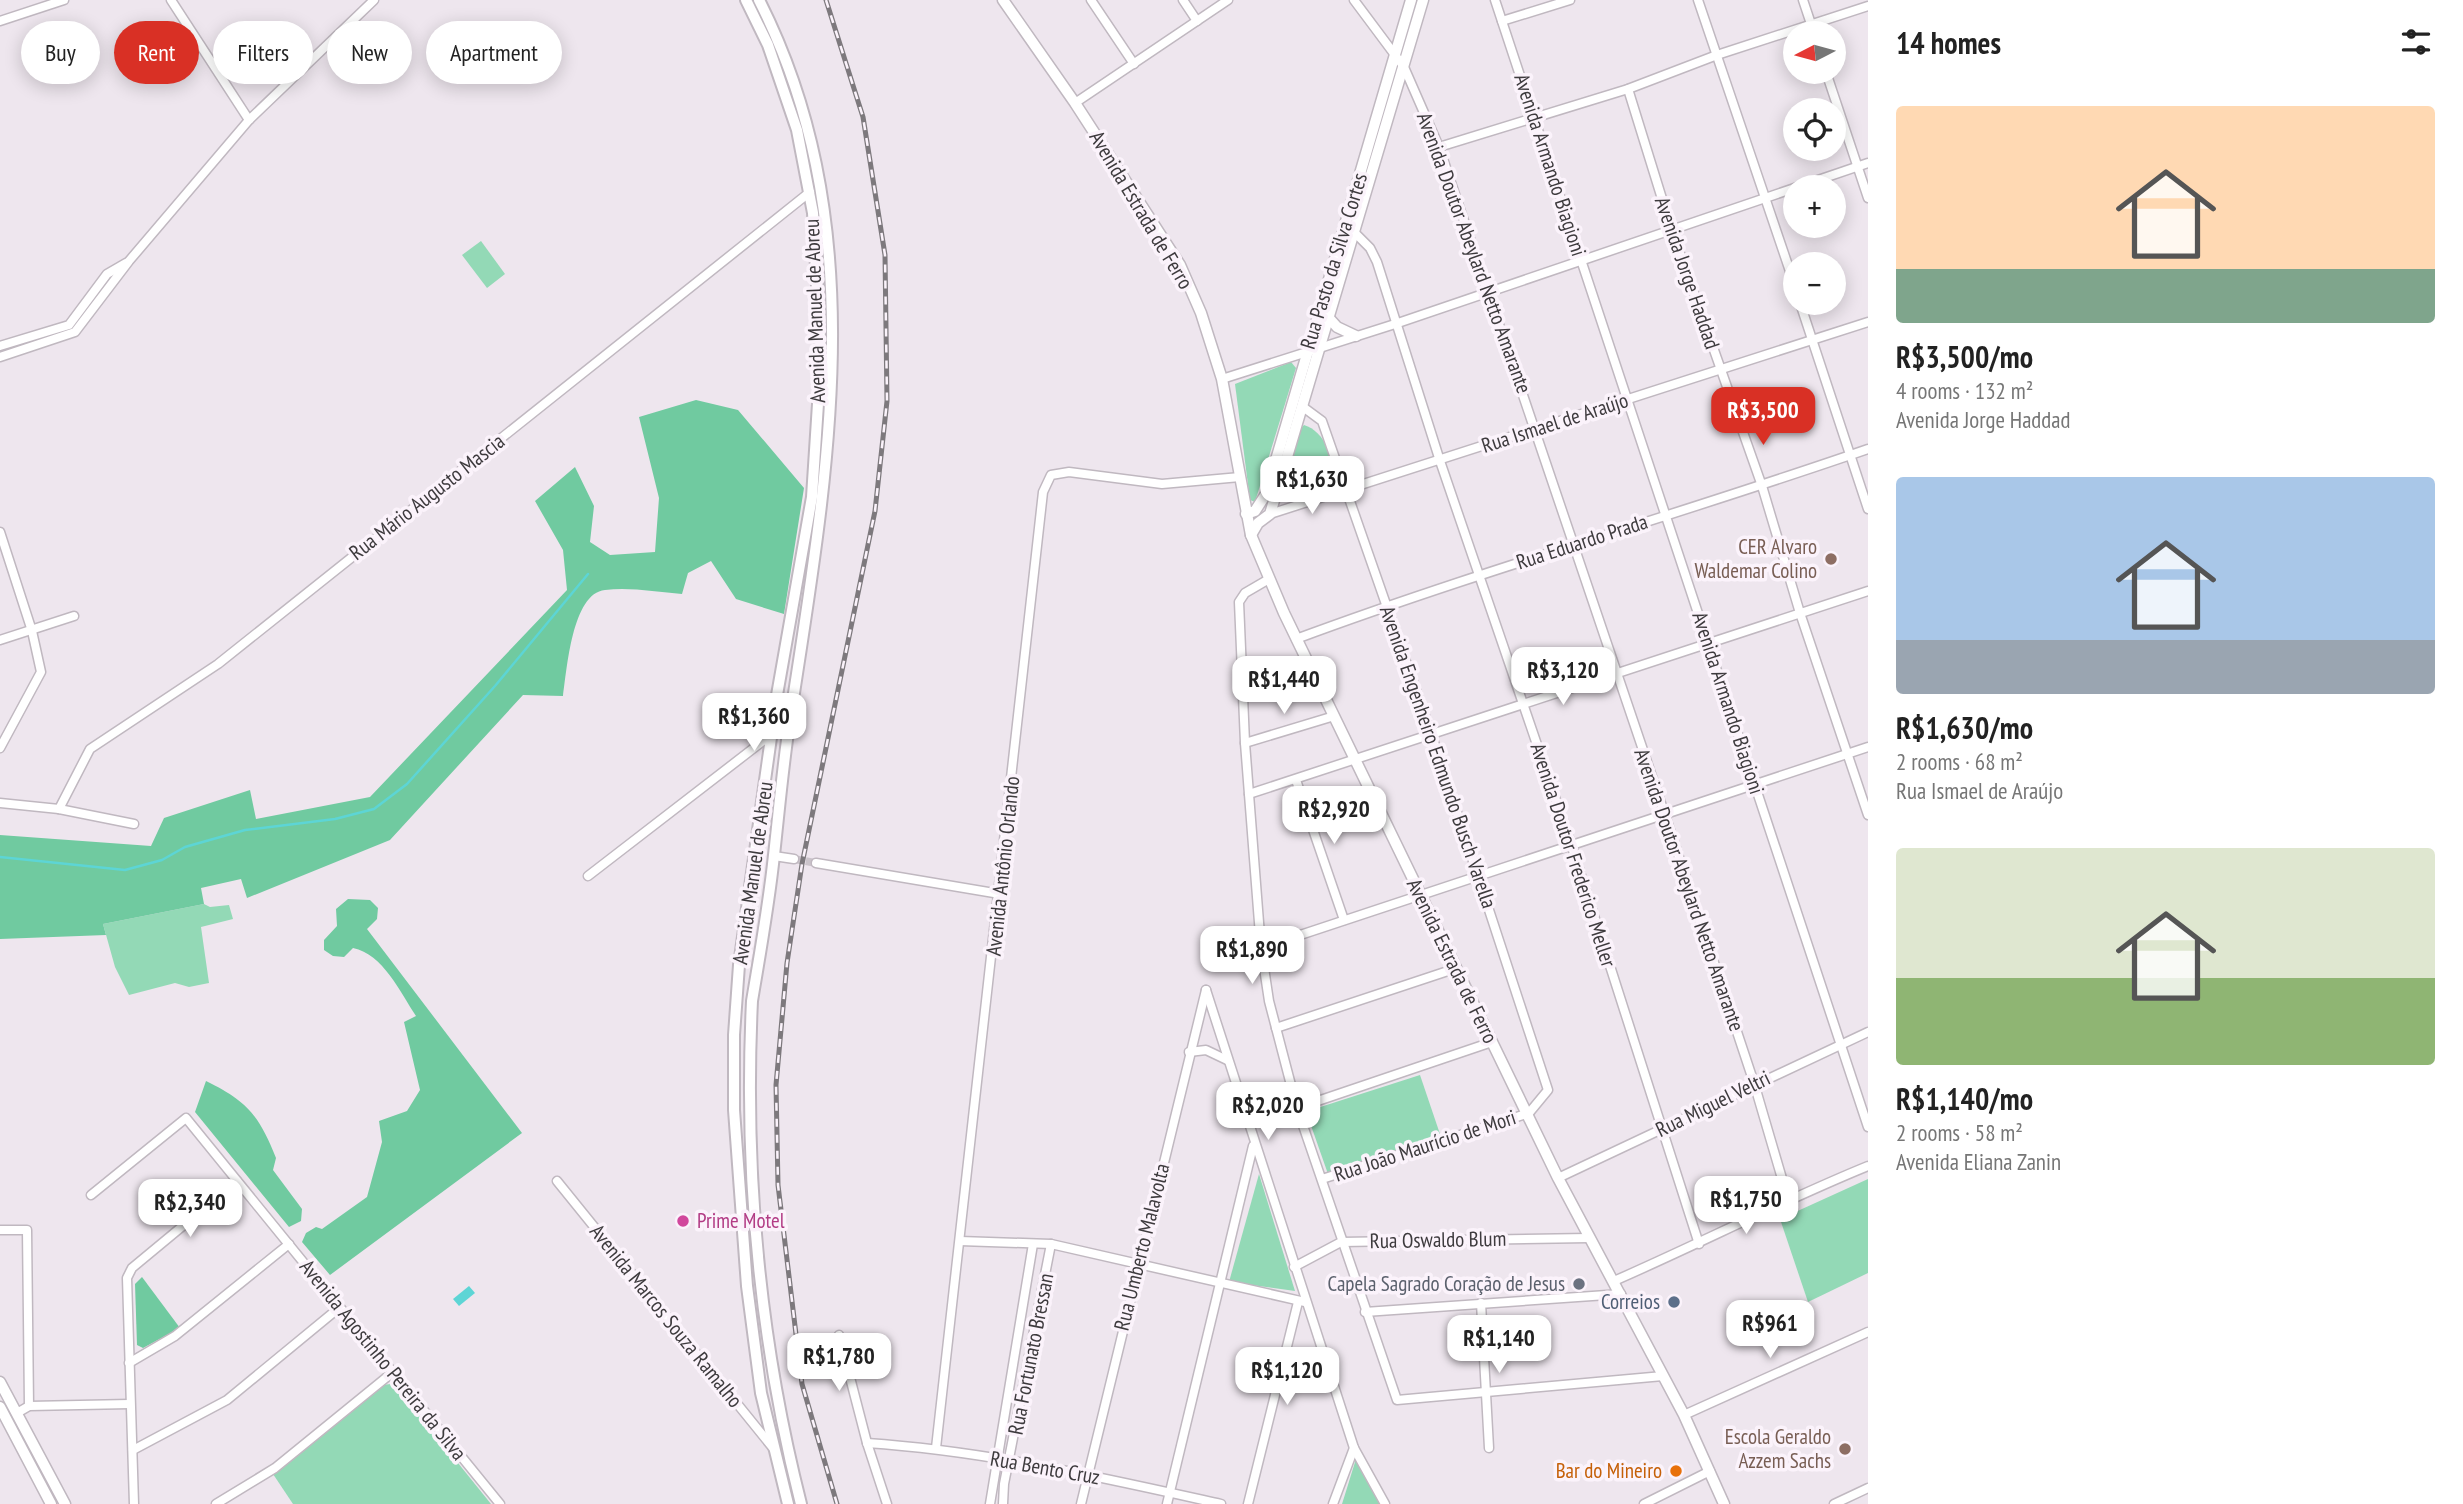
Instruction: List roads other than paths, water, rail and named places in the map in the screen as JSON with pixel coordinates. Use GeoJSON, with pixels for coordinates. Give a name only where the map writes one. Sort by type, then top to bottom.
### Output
{"type":"FeatureCollection","features":[{"type":"Feature","properties":{"kind":"main road","name":"Avenida Manuel de Abreu"},"geometry":{"type":"LineString","coordinates":[[746,0],[783,86],[797,130],[810,192],[820,321],[818,432],[812,498],[772,734],[739,965],[734,1048],[734,1110],[747,1286],[761,1393],[788,1504]]}},
{"type":"Feature","properties":{"kind":"main road","name":"Avenida Manuel de Abreu"},"geometry":{"type":"LineString","coordinates":[[758,0],[780,42],[813,144],[830,261],[833,337],[827,470],[789,724],[774,856],[752,1002],[750,1114],[757,1256],[770,1367],[801,1504]]}},
{"type":"Feature","properties":{"kind":"street"},"geometry":{"type":"LineString","coordinates":[[0,21],[64,0]]}},
{"type":"Feature","properties":{"kind":"street"},"geometry":{"type":"LineString","coordinates":[[171,0],[249,120]]}},
{"type":"Feature","properties":{"kind":"street"},"geometry":{"type":"LineString","coordinates":[[0,357],[75,332],[129,261],[249,120],[374,0]]}},
{"type":"Feature","properties":{"kind":"street","name":"Avenida Estrada de Ferro"},"geometry":{"type":"LineString","coordinates":[[1003,0],[1075,103],[1180,265],[1201,313],[1222,379],[1246,514],[1251,535],[1269,579],[1331,717],[1529,1112],[1558,1178],[1684,1415],[1724,1504]]}},
{"type":"Feature","properties":{"kind":"street"},"geometry":{"type":"LineString","coordinates":[[1091,0],[1134,64]]}},
{"type":"Feature","properties":{"kind":"street"},"geometry":{"type":"LineString","coordinates":[[1183,0],[1197,21]]}},
{"type":"Feature","properties":{"kind":"street"},"geometry":{"type":"LineString","coordinates":[[1075,103],[1228,0]]}},
{"type":"Feature","properties":{"kind":"street","name":"Avenida Doutor Abeylard Netto Amarante"},"geometry":{"type":"LineString","coordinates":[[1354,0],[1404,67],[1440,147],[1754,1083],[1788,1199]]}},
{"type":"Feature","properties":{"kind":"street","name":"Rua Pasto da Silva Cortes"},"geometry":{"type":"LineString","coordinates":[[1246,514],[1255,511],[1266,494],[1411,0]]}},
{"type":"Feature","properties":{"kind":"street","name":"Rua Pasto da Silva Cortes"},"geometry":{"type":"LineString","coordinates":[[1270,513],[1423,0]]}},
{"type":"Feature","properties":{"kind":"street","name":"Avenida Armando Biagioni"},"geometry":{"type":"LineString","coordinates":[[1495,0],[1868,1127]]}},
{"type":"Feature","properties":{"kind":"street"},"geometry":{"type":"LineString","coordinates":[[1502,20],[1570,0]]}},
{"type":"Feature","properties":{"kind":"street"},"geometry":{"type":"LineString","coordinates":[[1698,0],[1784,252]]}},
{"type":"Feature","properties":{"kind":"street"},"geometry":{"type":"LineString","coordinates":[[1803,0],[1810,21]]}},
{"type":"Feature","properties":{"kind":"street"},"geometry":{"type":"LineString","coordinates":[[1831,21],[1868,6]]}},
{"type":"Feature","properties":{"kind":"street"},"geometry":{"type":"LineString","coordinates":[[1440,147],[1628,89],[1717,55],[1783,37]]}},
{"type":"Feature","properties":{"kind":"street"},"geometry":{"type":"LineString","coordinates":[[1830,84],[1868,198]]}},
{"type":"Feature","properties":{"kind":"street","name":"Avenida Jorge Haddad"},"geometry":{"type":"LineString","coordinates":[[1628,89],[1672,231],[1762,486],[1800,613],[1868,815]]}},
{"type":"Feature","properties":{"kind":"street"},"geometry":{"type":"LineString","coordinates":[[1222,379],[1395,324],[1868,163]]}},
{"type":"Feature","properties":{"kind":"street","name":"Rua Mário Augusto Mascia"},"geometry":{"type":"LineString","coordinates":[[59,809],[90,749],[218,664],[810,192]]}},
{"type":"Feature","properties":{"kind":"street","name":"Avenida Doutor Frederico Meller"},"geometry":{"type":"LineString","coordinates":[[1355,233],[1373,253],[1440,461],[1572,844],[1699,1244]]}},
{"type":"Feature","properties":{"kind":"street"},"geometry":{"type":"LineString","coordinates":[[0,346],[69,324],[107,274],[129,261]]}},
{"type":"Feature","properties":{"kind":"street"},"geometry":{"type":"LineString","coordinates":[[1804,315],[1868,509]]}},
{"type":"Feature","properties":{"kind":"street"},"geometry":{"type":"LineString","coordinates":[[1328,317],[1343,331],[1356,336]]}},
{"type":"Feature","properties":{"kind":"street","name":"Rua Ismael de Araújo"},"geometry":{"type":"LineString","coordinates":[[1270,513],[1440,461],[1868,322]]}},
{"type":"Feature","properties":{"kind":"street","name":"Avenida Engenheiro Edmundo Busch Varella"},"geometry":{"type":"LineString","coordinates":[[1303,407],[1322,421],[1432,736],[1548,1090],[1529,1112]]}},
{"type":"Feature","properties":{"kind":"street","name":"Rua Eduardo Prada"},"geometry":{"type":"LineString","coordinates":[[1296,639],[1387,605],[1666,514],[1762,486],[1868,449]]}},
{"type":"Feature","properties":{"kind":"street","name":"Avenida Antônio Orlando"},"geometry":{"type":"LineString","coordinates":[[936,1448],[1043,492],[1051,475],[1069,472],[1162,484],[1240,478]]}},
{"type":"Feature","properties":{"kind":"street"},"geometry":{"type":"LineString","coordinates":[[1251,535],[1258,523],[1270,513]]}},
{"type":"Feature","properties":{"kind":"street"},"geometry":{"type":"LineString","coordinates":[[0,532],[32,631],[41,672],[0,748]]}},
{"type":"Feature","properties":{"kind":"street"},"geometry":{"type":"LineString","coordinates":[[1269,579],[1245,593],[1239,602],[1245,743],[1261,948],[1269,1001],[1297,1108],[1397,1400],[1663,1376]]}},
{"type":"Feature","properties":{"kind":"street"},"geometry":{"type":"LineString","coordinates":[[1249,794],[1868,591]]}},
{"type":"Feature","properties":{"kind":"street"},"geometry":{"type":"LineString","coordinates":[[0,640],[74,616]]}},
{"type":"Feature","properties":{"kind":"street"},"geometry":{"type":"LineString","coordinates":[[1245,743],[1331,717]]}},
{"type":"Feature","properties":{"kind":"street"},"geometry":{"type":"LineString","coordinates":[[588,876],[772,734]]}},
{"type":"Feature","properties":{"kind":"street"},"geometry":{"type":"LineString","coordinates":[[1261,948],[1868,747]]}},
{"type":"Feature","properties":{"kind":"street"},"geometry":{"type":"LineString","coordinates":[[1296,780],[1344,920]]}},
{"type":"Feature","properties":{"kind":"street"},"geometry":{"type":"LineString","coordinates":[[0,803],[59,809],[134,824]]}},
{"type":"Feature","properties":{"kind":"street"},"geometry":{"type":"LineString","coordinates":[[774,856],[794,859]]}},
{"type":"Feature","properties":{"kind":"street"},"geometry":{"type":"LineString","coordinates":[[816,863],[1000,894]]}},
{"type":"Feature","properties":{"kind":"street"},"geometry":{"type":"LineString","coordinates":[[1276,1028],[1457,968]]}},
{"type":"Feature","properties":{"kind":"street","name":"Rua Umberto Malavolta"},"geometry":{"type":"LineString","coordinates":[[1081,1504],[1086,1474],[1206,990],[1227,1060]]}},
{"type":"Feature","properties":{"kind":"street","name":"Rua Miguel Veltri"},"geometry":{"type":"LineString","coordinates":[[1558,1178],[1754,1083],[1868,1032]]}},
{"type":"Feature","properties":{"kind":"street"},"geometry":{"type":"LineString","coordinates":[[1297,1108],[1492,1042]]}},
{"type":"Feature","properties":{"kind":"street"},"geometry":{"type":"LineString","coordinates":[[1189,1052],[1214,1052],[1227,1060],[1294,1267],[1301,1302],[1354,1448],[1385,1504]]}},
{"type":"Feature","properties":{"kind":"street","name":"Rua João Maurício de Mori"},"geometry":{"type":"LineString","coordinates":[[1322,1179],[1529,1112]]}},
{"type":"Feature","properties":{"kind":"street","name":"Avenida Agostinho Pereira da Silva"},"geometry":{"type":"LineString","coordinates":[[91,1195],[187,1118],[500,1504]]}},
{"type":"Feature","properties":{"kind":"street"},"geometry":{"type":"LineString","coordinates":[[1167,1504],[1253,1144]]}},
{"type":"Feature","properties":{"kind":"street"},"geometry":{"type":"LineString","coordinates":[[1614,1281],[1699,1244],[1788,1199],[1868,1166]]}},
{"type":"Feature","properties":{"kind":"street"},"geometry":{"type":"LineString","coordinates":[[134,1504],[126,1288],[132,1268],[237,1181]]}},
{"type":"Feature","properties":{"kind":"street","name":"Avenida Marcos Souza Ramalho"},"geometry":{"type":"LineString","coordinates":[[557,1181],[775,1451]]}},
{"type":"Feature","properties":{"kind":"street"},"geometry":{"type":"LineString","coordinates":[[0,1230],[27,1230],[29,1406]]}},
{"type":"Feature","properties":{"kind":"street","name":"Rua Oswaldo Blum"},"geometry":{"type":"LineString","coordinates":[[1294,1267],[1341,1242],[1589,1238]]}},
{"type":"Feature","properties":{"kind":"street"},"geometry":{"type":"LineString","coordinates":[[960,1241],[1051,1244],[1301,1302]]}},
{"type":"Feature","properties":{"kind":"street"},"geometry":{"type":"LineString","coordinates":[[130,1363],[175,1336],[289,1244]]}},
{"type":"Feature","properties":{"kind":"street","name":"Rua Fortunato Bressan"},"geometry":{"type":"LineString","coordinates":[[990,1504],[1033,1244]]}},
{"type":"Feature","properties":{"kind":"street","name":"Rua Fortunato Bressan"},"geometry":{"type":"LineString","coordinates":[[1003,1504],[1051,1244]]}},
{"type":"Feature","properties":{"kind":"street"},"geometry":{"type":"LineString","coordinates":[[1365,1312],[1621,1294]]}},
{"type":"Feature","properties":{"kind":"street"},"geometry":{"type":"LineString","coordinates":[[1248,1504],[1301,1302]]}},
{"type":"Feature","properties":{"kind":"street"},"geometry":{"type":"LineString","coordinates":[[1481,1303],[1489,1448]]}},
{"type":"Feature","properties":{"kind":"street"},"geometry":{"type":"LineString","coordinates":[[133,1450],[227,1400],[340,1307]]}},
{"type":"Feature","properties":{"kind":"street"},"geometry":{"type":"LineString","coordinates":[[1684,1415],[1868,1332]]}},
{"type":"Feature","properties":{"kind":"street"},"geometry":{"type":"LineString","coordinates":[[839,1335],[867,1443],[887,1504]]}},
{"type":"Feature","properties":{"kind":"street"},"geometry":{"type":"LineString","coordinates":[[216,1504],[275,1468],[393,1372]]}},
{"type":"Feature","properties":{"kind":"street"},"geometry":{"type":"LineString","coordinates":[[0,1382],[58,1497],[65,1504]]}},
{"type":"Feature","properties":{"kind":"street"},"geometry":{"type":"LineString","coordinates":[[17,1413],[29,1406],[130,1405]]}},
{"type":"Feature","properties":{"kind":"street"},"geometry":{"type":"LineString","coordinates":[[0,1407],[51,1504]]}},
{"type":"Feature","properties":{"kind":"street","name":"Rua Bento Cruz"},"geometry":{"type":"LineString","coordinates":[[867,1443],[936,1448],[1086,1474],[1221,1504]]}},
{"type":"Feature","properties":{"kind":"street"},"geometry":{"type":"LineString","coordinates":[[1333,1504],[1354,1448]]}},
{"type":"Feature","properties":{"kind":"street"},"geometry":{"type":"LineString","coordinates":[[1644,1504],[1710,1471]]}},
{"type":"Feature","properties":{"kind":"street"},"geometry":{"type":"LineString","coordinates":[[1834,1504],[1868,1488]]}},
{"type":"Feature","properties":{"kind":"water"},"geometry":{"type":"Polygon","coordinates":[[[469,1286],[475,1293],[459,1306],[453,1299],[469,1286]]]}},
{"type":"Feature","properties":{"kind":"waterway"},"geometry":{"type":"LineString","coordinates":[[0,857],[125,870],[162,860],[185,847],[245,830],[335,819],[374,809],[407,784],[495,686],[588,574]]}},
{"type":"Feature","properties":{"kind":"tunnel"},"geometry":{"type":"LineString","coordinates":[[794,859],[816,863]]}},
{"type":"Feature","properties":{"kind":"railway"},"geometry":{"type":"LineString","coordinates":[[826,0],[863,117],[885,255],[887,401],[875,511],[802,864],[787,963],[776,1085],[778,1185],[802,1384],[837,1504]]}},
{"type":"Feature","properties":{"kind":"place","name":"CER Alvaro Waldemar Colino"},"geometry":{"type":"Point","coordinates":[1831,559]}},
{"type":"Feature","properties":{"kind":"place","name":"Prime Motel"},"geometry":{"type":"Point","coordinates":[683,1221]}},
{"type":"Feature","properties":{"kind":"place","name":"Capela Sagrado Coração de Jesus"},"geometry":{"type":"Point","coordinates":[1579,1284]}},
{"type":"Feature","properties":{"kind":"place","name":"Correios"},"geometry":{"type":"Point","coordinates":[1674,1302]}},
{"type":"Feature","properties":{"kind":"place","name":"Escola Geraldo Azzem Sachs"},"geometry":{"type":"Point","coordinates":[1845,1449]}},
{"type":"Feature","properties":{"kind":"place","name":"Bar do Mineiro"},"geometry":{"type":"Point","coordinates":[1676,1471]}}]}
